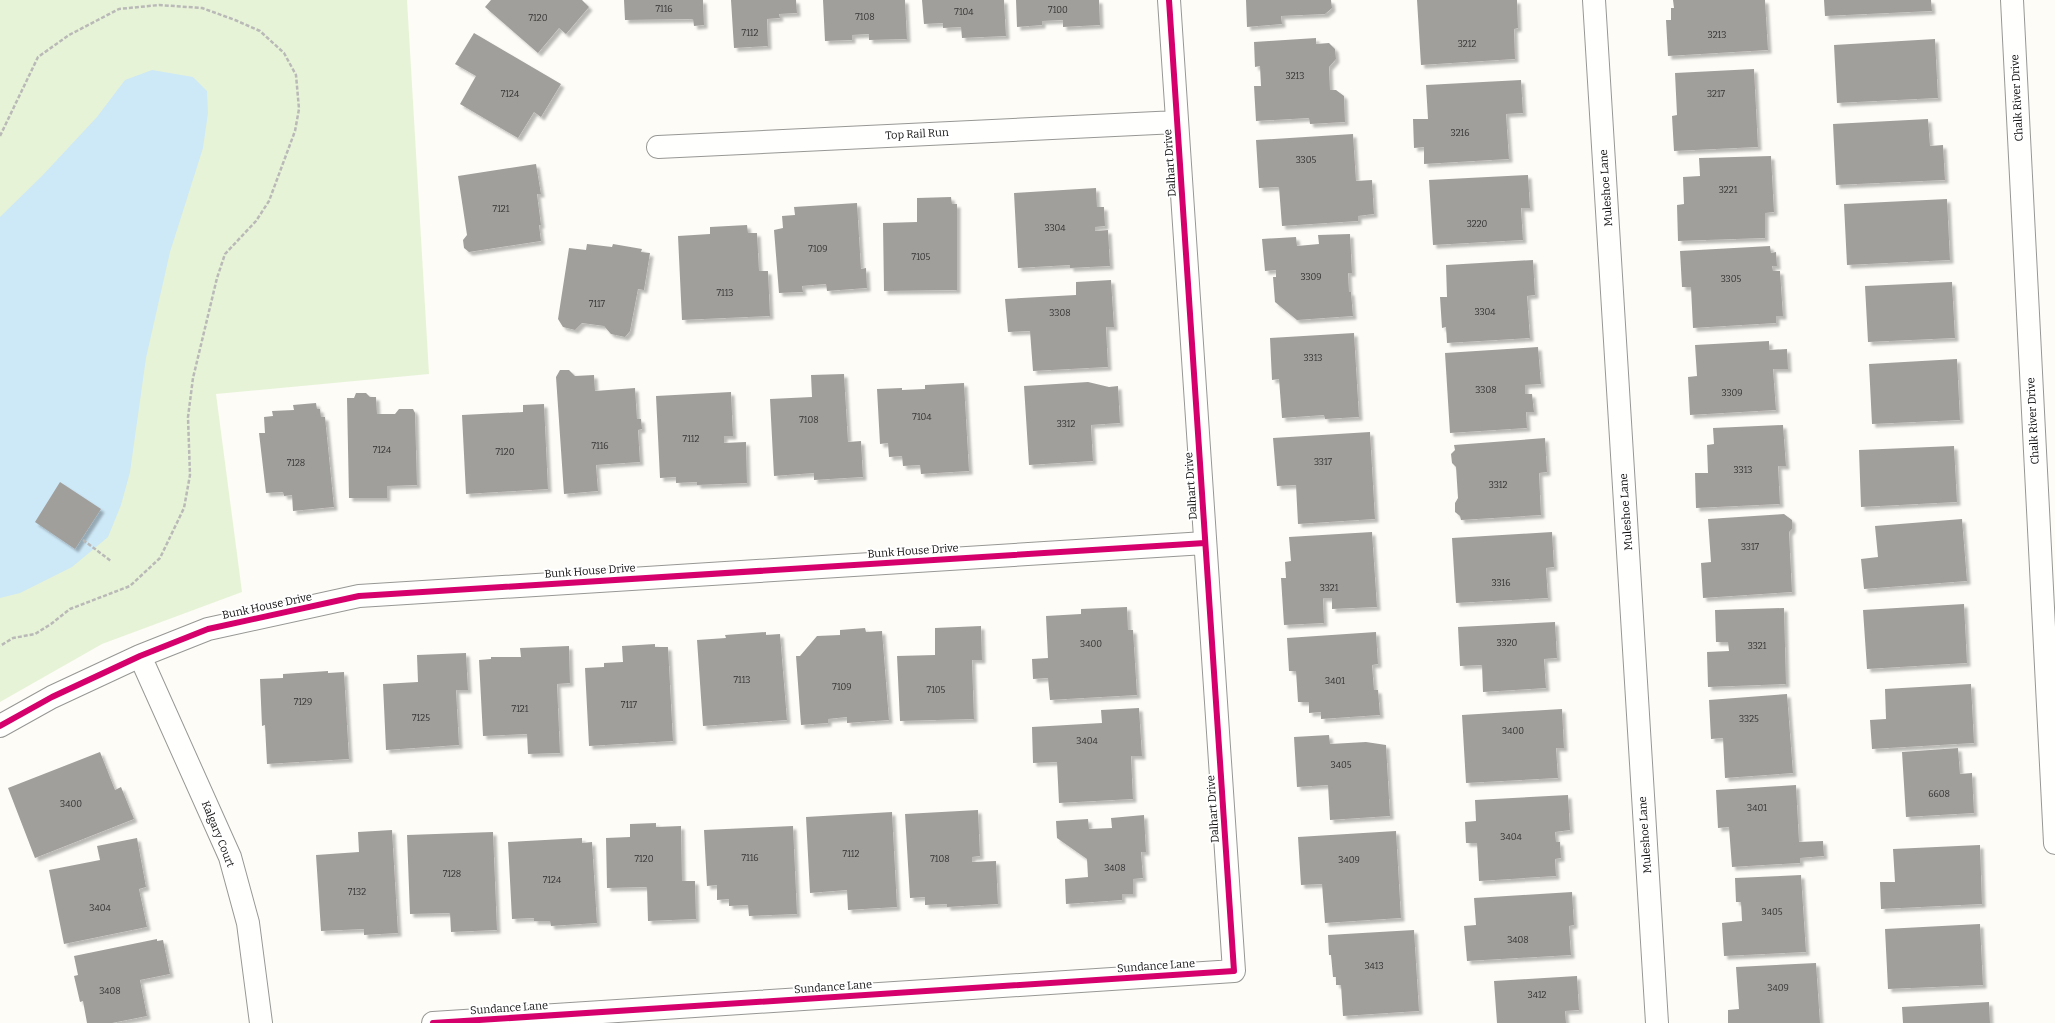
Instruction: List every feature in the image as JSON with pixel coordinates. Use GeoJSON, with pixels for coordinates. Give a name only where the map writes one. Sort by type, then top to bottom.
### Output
{"type":"FeatureCollection","features":[{"type":"Feature","properties":{"kind":"street","name":"Dalhart Drive"},"geometry":{"type":"LineString","coordinates":[[1169,0],[1234,970]]}},
{"type":"Feature","properties":{"kind":"street","name":"Muleshoe Lane"},"geometry":{"type":"LineString","coordinates":[[1594,0],[1657,1023]]}},
{"type":"Feature","properties":{"kind":"street","name":"Chalk River Drive"},"geometry":{"type":"LineString","coordinates":[[2012,0],[2055,843]]}},
{"type":"Feature","properties":{"kind":"street","name":"Top Rail Run"},"geometry":{"type":"LineString","coordinates":[[658,147],[1177,122]]}},
{"type":"Feature","properties":{"kind":"street","name":"Bunk House Drive"},"geometry":{"type":"LineString","coordinates":[[0,726],[52,698],[140,656],[208,629],[359,596],[1205,543]]}},
{"type":"Feature","properties":{"kind":"street","name":"Kalgary Court"},"geometry":{"type":"LineString","coordinates":[[140,656],[230,857],[248,923],[261,1023]]}},
{"type":"Feature","properties":{"kind":"street","name":"Sundance Lane"},"geometry":{"type":"LineString","coordinates":[[433,1023],[1234,970]]}},
{"type":"Feature","properties":{"kind":"path"},"geometry":{"type":"LineString","coordinates":[[0,136],[38,57],[69,34],[120,9],[159,5],[202,8],[235,20],[260,31],[284,53],[296,75],[299,109],[295,131],[269,201],[256,221],[226,254],[217,278],[193,378],[188,417],[190,475],[184,508],[160,558],[130,586],[70,608],[51,624],[35,634],[13,638],[0,646]]}},
{"type":"Feature","properties":{"kind":"path"},"geometry":{"type":"LineString","coordinates":[[83,540],[111,561]]}},
{"type":"Feature","properties":{"kind":"green space"},"geometry":{"type":"Polygon","coordinates":[[[0,0],[407,0],[429,374],[216,394],[242,592],[102,644],[0,702],[0,0]]]}},
{"type":"Feature","properties":{"kind":"water"},"geometry":{"type":"Polygon","coordinates":[[[152,70],[193,77],[207,91],[208,113],[203,148],[170,252],[146,358],[130,472],[121,505],[108,537],[72,567],[20,593],[0,598],[0,217],[42,176],[97,117],[125,80],[152,70]]]}},
{"type":"Feature","properties":{"kind":"building"},"geometry":{"type":"Polygon","coordinates":[[[491,0],[582,0],[589,7],[566,34],[559,28],[538,53],[485,7],[491,0]]]}},
{"type":"Feature","properties":{"kind":"building"},"geometry":{"type":"Polygon","coordinates":[[[624,0],[703,0],[704,25],[694,26],[693,19],[625,20],[624,0]]]}},
{"type":"Feature","properties":{"kind":"building"},"geometry":{"type":"Polygon","coordinates":[[[731,0],[796,0],[797,13],[779,14],[780,18],[767,19],[768,46],[734,48],[731,0]]]}},
{"type":"Feature","properties":{"kind":"building"},"geometry":{"type":"Polygon","coordinates":[[[823,0],[905,0],[907,39],[869,40],[869,34],[852,35],[852,40],[825,41],[823,0]]]}},
{"type":"Feature","properties":{"kind":"building"},"geometry":{"type":"Polygon","coordinates":[[[922,0],[1004,0],[1006,36],[962,38],[961,27],[943,28],[943,23],[924,24],[922,0]]]}},
{"type":"Feature","properties":{"kind":"building"},"geometry":{"type":"Polygon","coordinates":[[[1016,0],[1099,0],[1100,25],[1063,27],[1063,20],[1042,21],[1042,25],[1017,27],[1016,0]]]}},
{"type":"Feature","properties":{"kind":"building"},"geometry":{"type":"Polygon","coordinates":[[[1246,0],[1331,0],[1332,8],[1325,14],[1281,16],[1282,24],[1247,27],[1246,0]]]}},
{"type":"Feature","properties":{"kind":"building"},"geometry":{"type":"Polygon","coordinates":[[[1417,0],[1517,0],[1518,28],[1514,29],[1515,59],[1421,65],[1417,0]]]}},
{"type":"Feature","properties":{"kind":"building"},"geometry":{"type":"Polygon","coordinates":[[[1673,0],[1765,0],[1768,50],[1668,56],[1666,20],[1671,20],[1671,8],[1674,8],[1673,0]]]}},
{"type":"Feature","properties":{"kind":"building"},"geometry":{"type":"Polygon","coordinates":[[[1824,0],[1931,0],[1932,11],[1825,16],[1824,0]]]}},
{"type":"Feature","properties":{"kind":"building"},"geometry":{"type":"Polygon","coordinates":[[[474,33],[561,84],[541,117],[534,112],[518,138],[460,104],[476,76],[455,64],[474,33]]]}},
{"type":"Feature","properties":{"kind":"building"},"geometry":{"type":"Polygon","coordinates":[[[1316,38],[1316,44],[1329,43],[1335,49],[1336,59],[1329,67],[1330,90],[1336,90],[1344,96],[1345,122],[1310,124],[1309,118],[1256,121],[1254,86],[1261,86],[1260,66],[1255,67],[1254,42],[1316,38]]]}},
{"type":"Feature","properties":{"kind":"building"},"geometry":{"type":"Polygon","coordinates":[[[1935,39],[1938,98],[1837,103],[1834,45],[1935,39]]]}},
{"type":"Feature","properties":{"kind":"building"},"geometry":{"type":"Polygon","coordinates":[[[1754,69],[1758,147],[1674,151],[1672,116],[1677,115],[1675,73],[1754,69]]]}},
{"type":"Feature","properties":{"kind":"building"},"geometry":{"type":"Polygon","coordinates":[[[1521,80],[1523,113],[1506,114],[1509,159],[1424,164],[1424,147],[1414,148],[1413,119],[1428,119],[1426,85],[1521,80]]]}},
{"type":"Feature","properties":{"kind":"building"},"geometry":{"type":"Polygon","coordinates":[[[1928,119],[1930,146],[1943,145],[1945,180],[1836,185],[1833,124],[1928,119]]]}},
{"type":"Feature","properties":{"kind":"building"},"geometry":{"type":"Polygon","coordinates":[[[1353,134],[1356,181],[1372,180],[1374,214],[1358,216],[1358,221],[1282,226],[1279,187],[1259,188],[1256,140],[1353,134]]]}},
{"type":"Feature","properties":{"kind":"building"},"geometry":{"type":"Polygon","coordinates":[[[1771,156],[1774,212],[1765,213],[1765,238],[1678,241],[1677,205],[1684,204],[1683,177],[1700,176],[1699,158],[1771,156]]]}},
{"type":"Feature","properties":{"kind":"building"},"geometry":{"type":"Polygon","coordinates":[[[536,164],[541,194],[537,194],[541,225],[539,225],[541,241],[469,252],[464,248],[463,240],[467,235],[458,176],[536,164]]]}},
{"type":"Feature","properties":{"kind":"building"},"geometry":{"type":"Polygon","coordinates":[[[1528,175],[1530,208],[1521,208],[1523,240],[1433,245],[1429,180],[1528,175]]]}},
{"type":"Feature","properties":{"kind":"building"},"geometry":{"type":"Polygon","coordinates":[[[1096,188],[1097,207],[1104,207],[1105,226],[1095,227],[1095,231],[1108,230],[1110,266],[1070,268],[1070,265],[1018,268],[1014,193],[1096,188]]]}},
{"type":"Feature","properties":{"kind":"building"},"geometry":{"type":"Polygon","coordinates":[[[951,197],[952,204],[957,204],[957,290],[884,291],[883,223],[917,222],[917,198],[951,197]]]}},
{"type":"Feature","properties":{"kind":"building"},"geometry":{"type":"Polygon","coordinates":[[[1947,199],[1950,260],[1847,265],[1844,204],[1947,199]]]}},
{"type":"Feature","properties":{"kind":"building"},"geometry":{"type":"Polygon","coordinates":[[[857,203],[861,269],[866,268],[867,288],[827,291],[826,284],[802,286],[803,292],[779,293],[774,230],[783,228],[782,216],[795,215],[794,207],[857,203]]]}},
{"type":"Feature","properties":{"kind":"building"},"geometry":{"type":"Polygon","coordinates":[[[747,225],[748,233],[757,233],[759,271],[768,271],[770,316],[682,320],[678,236],[710,234],[710,227],[747,225]]]}},
{"type":"Feature","properties":{"kind":"building"},"geometry":{"type":"Polygon","coordinates":[[[1350,234],[1352,273],[1348,273],[1349,292],[1351,292],[1353,316],[1297,320],[1275,302],[1273,277],[1276,277],[1276,270],[1265,271],[1262,239],[1296,237],[1297,246],[1319,244],[1318,235],[1350,234]]]}},
{"type":"Feature","properties":{"kind":"building"},"geometry":{"type":"Polygon","coordinates":[[[587,244],[612,247],[613,244],[642,249],[641,252],[650,253],[644,290],[638,289],[630,331],[625,337],[611,334],[604,326],[582,323],[575,330],[563,327],[558,319],[569,248],[586,250],[587,244]]]}},
{"type":"Feature","properties":{"kind":"building"},"geometry":{"type":"Polygon","coordinates":[[[1770,246],[1771,253],[1776,252],[1777,266],[1772,266],[1773,271],[1780,271],[1783,316],[1776,316],[1776,323],[1693,328],[1691,287],[1682,287],[1680,251],[1770,246]]]}},
{"type":"Feature","properties":{"kind":"building"},"geometry":{"type":"Polygon","coordinates":[[[1533,260],[1535,295],[1527,296],[1530,338],[1447,343],[1446,327],[1442,328],[1440,297],[1447,297],[1446,265],[1533,260]]]}},
{"type":"Feature","properties":{"kind":"building"},"geometry":{"type":"Polygon","coordinates":[[[1111,280],[1114,327],[1106,327],[1108,367],[1033,371],[1030,331],[1008,332],[1005,299],[1076,295],[1076,282],[1111,280]]]}},
{"type":"Feature","properties":{"kind":"building"},"geometry":{"type":"Polygon","coordinates":[[[1952,282],[1955,338],[1868,342],[1865,286],[1952,282]]]}},
{"type":"Feature","properties":{"kind":"building"},"geometry":{"type":"Polygon","coordinates":[[[1354,333],[1359,417],[1325,419],[1324,415],[1282,418],[1279,379],[1272,380],[1270,338],[1354,333]]]}},
{"type":"Feature","properties":{"kind":"building"},"geometry":{"type":"Polygon","coordinates":[[[1769,341],[1769,350],[1787,349],[1788,369],[1773,369],[1776,410],[1690,415],[1688,377],[1697,376],[1695,345],[1769,341]]]}},
{"type":"Feature","properties":{"kind":"building"},"geometry":{"type":"Polygon","coordinates":[[[1538,347],[1541,384],[1525,385],[1525,394],[1532,394],[1534,412],[1526,412],[1527,428],[1450,433],[1445,353],[1538,347]]]}},
{"type":"Feature","properties":{"kind":"building"},"geometry":{"type":"Polygon","coordinates":[[[1957,359],[1960,420],[1872,424],[1869,364],[1957,359]]]}},
{"type":"Feature","properties":{"kind":"building"},"geometry":{"type":"Polygon","coordinates":[[[560,370],[569,370],[575,376],[594,375],[595,391],[635,388],[637,419],[641,419],[642,429],[638,430],[640,462],[596,465],[598,491],[564,494],[556,377],[560,370]]]}},
{"type":"Feature","properties":{"kind":"building"},"geometry":{"type":"Polygon","coordinates":[[[844,374],[848,442],[861,441],[863,477],[814,480],[814,473],[774,476],[770,399],[812,397],[811,375],[844,374]]]}},
{"type":"Feature","properties":{"kind":"building"},"geometry":{"type":"Polygon","coordinates":[[[1088,382],[1109,387],[1118,386],[1120,423],[1091,425],[1093,461],[1029,465],[1024,386],[1088,382]]]}},
{"type":"Feature","properties":{"kind":"building"},"geometry":{"type":"Polygon","coordinates":[[[964,383],[969,471],[921,474],[920,465],[903,466],[902,456],[889,457],[888,443],[880,444],[877,389],[925,389],[925,385],[964,383]]]}},
{"type":"Feature","properties":{"kind":"building"},"geometry":{"type":"Polygon","coordinates":[[[731,392],[733,436],[724,436],[724,443],[746,442],[747,483],[697,485],[697,482],[676,483],[676,477],[660,478],[656,396],[731,392]]]}},
{"type":"Feature","properties":{"kind":"building"},"geometry":{"type":"Polygon","coordinates":[[[356,393],[366,393],[370,397],[376,397],[377,414],[395,414],[399,409],[413,409],[415,413],[417,485],[387,486],[387,498],[349,498],[347,398],[354,398],[356,393]]]}},
{"type":"Feature","properties":{"kind":"building"},"geometry":{"type":"Polygon","coordinates":[[[316,403],[317,409],[320,409],[321,417],[325,417],[334,507],[293,511],[292,495],[284,496],[283,492],[266,493],[259,433],[265,433],[264,417],[273,416],[272,411],[294,410],[293,405],[316,403]]]}},
{"type":"Feature","properties":{"kind":"building"},"geometry":{"type":"Polygon","coordinates":[[[544,404],[548,489],[466,494],[462,415],[523,412],[523,405],[544,404]]]}},
{"type":"Feature","properties":{"kind":"building"},"geometry":{"type":"Polygon","coordinates":[[[1783,425],[1786,466],[1778,466],[1780,504],[1696,508],[1695,473],[1708,473],[1707,445],[1714,444],[1713,428],[1783,425]]]}},
{"type":"Feature","properties":{"kind":"building"},"geometry":{"type":"Polygon","coordinates":[[[1370,432],[1375,519],[1298,524],[1296,485],[1277,486],[1273,438],[1370,432]]]}},
{"type":"Feature","properties":{"kind":"building"},"geometry":{"type":"Polygon","coordinates":[[[1545,438],[1547,472],[1539,473],[1541,515],[1461,520],[1460,516],[1455,512],[1455,503],[1458,498],[1456,467],[1452,463],[1451,454],[1455,450],[1454,445],[1545,438]]]}},
{"type":"Feature","properties":{"kind":"building"},"geometry":{"type":"Polygon","coordinates":[[[1954,446],[1957,502],[1861,507],[1859,450],[1954,446]]]}},
{"type":"Feature","properties":{"kind":"building"},"geometry":{"type":"Polygon","coordinates":[[[60,482],[101,509],[75,549],[35,522],[60,482]]]}},
{"type":"Feature","properties":{"kind":"building"},"geometry":{"type":"Polygon","coordinates":[[[1784,514],[1792,520],[1792,529],[1789,532],[1792,592],[1703,598],[1701,563],[1711,562],[1708,519],[1784,514]]]}},
{"type":"Feature","properties":{"kind":"building"},"geometry":{"type":"Polygon","coordinates":[[[1962,519],[1967,581],[1864,589],[1861,559],[1878,557],[1875,526],[1962,519]]]}},
{"type":"Feature","properties":{"kind":"building"},"geometry":{"type":"Polygon","coordinates":[[[1372,532],[1377,607],[1332,609],[1332,598],[1323,598],[1324,623],[1284,625],[1281,578],[1286,578],[1285,562],[1291,561],[1289,537],[1372,532]]]}},
{"type":"Feature","properties":{"kind":"building"},"geometry":{"type":"Polygon","coordinates":[[[1552,532],[1554,567],[1546,568],[1548,598],[1456,603],[1452,538],[1552,532]]]}},
{"type":"Feature","properties":{"kind":"building"},"geometry":{"type":"Polygon","coordinates":[[[1964,604],[1967,663],[1867,669],[1863,610],[1964,604]]]}},
{"type":"Feature","properties":{"kind":"building"},"geometry":{"type":"Polygon","coordinates":[[[1127,607],[1128,630],[1133,630],[1137,695],[1050,700],[1048,678],[1033,679],[1032,659],[1048,658],[1046,616],[1081,614],[1081,609],[1127,607]]]}},
{"type":"Feature","properties":{"kind":"building"},"geometry":{"type":"Polygon","coordinates":[[[1784,608],[1786,684],[1708,687],[1707,652],[1729,651],[1728,642],[1716,642],[1715,610],[1784,608]]]}},
{"type":"Feature","properties":{"kind":"building"},"geometry":{"type":"Polygon","coordinates":[[[1555,622],[1557,658],[1544,659],[1546,688],[1483,692],[1482,665],[1460,666],[1458,627],[1555,622]]]}},
{"type":"Feature","properties":{"kind":"building"},"geometry":{"type":"Polygon","coordinates":[[[981,626],[982,660],[972,660],[974,719],[900,721],[897,656],[935,655],[935,628],[981,626]]]}},
{"type":"Feature","properties":{"kind":"building"},"geometry":{"type":"Polygon","coordinates":[[[865,628],[866,632],[882,631],[889,720],[847,723],[847,717],[828,719],[828,723],[801,725],[796,656],[800,656],[817,636],[840,635],[840,630],[865,628]]]}},
{"type":"Feature","properties":{"kind":"building"},"geometry":{"type":"Polygon","coordinates":[[[766,632],[766,635],[780,634],[787,720],[703,726],[697,640],[726,638],[725,635],[766,632]]]}},
{"type":"Feature","properties":{"kind":"building"},"geometry":{"type":"Polygon","coordinates":[[[1376,632],[1378,664],[1372,665],[1374,690],[1378,690],[1380,715],[1321,719],[1321,712],[1309,713],[1309,702],[1298,702],[1296,671],[1289,671],[1287,638],[1376,632]]]}},
{"type":"Feature","properties":{"kind":"building"},"geometry":{"type":"Polygon","coordinates":[[[655,644],[655,647],[668,647],[673,741],[589,746],[585,668],[604,667],[604,663],[623,662],[622,646],[655,644]]]}},
{"type":"Feature","properties":{"kind":"building"},"geometry":{"type":"Polygon","coordinates":[[[569,646],[570,683],[557,684],[560,753],[528,754],[527,734],[483,736],[479,660],[491,659],[491,657],[521,657],[520,648],[569,646]]]}},
{"type":"Feature","properties":{"kind":"building"},"geometry":{"type":"Polygon","coordinates":[[[466,653],[468,690],[456,690],[459,745],[386,750],[383,684],[418,682],[417,655],[466,653]]]}},
{"type":"Feature","properties":{"kind":"building"},"geometry":{"type":"Polygon","coordinates":[[[328,671],[328,673],[344,672],[349,759],[267,764],[265,725],[262,726],[260,679],[283,678],[283,674],[328,671]]]}},
{"type":"Feature","properties":{"kind":"building"},"geometry":{"type":"Polygon","coordinates":[[[1971,684],[1974,743],[1872,749],[1870,720],[1886,719],[1885,689],[1971,684]]]}},
{"type":"Feature","properties":{"kind":"building"},"geometry":{"type":"Polygon","coordinates":[[[1787,694],[1793,773],[1725,778],[1723,738],[1711,739],[1709,700],[1787,694]]]}},
{"type":"Feature","properties":{"kind":"building"},"geometry":{"type":"Polygon","coordinates":[[[1139,708],[1142,756],[1131,756],[1133,799],[1059,803],[1057,762],[1033,763],[1032,727],[1102,723],[1101,710],[1139,708]]]}},
{"type":"Feature","properties":{"kind":"building"},"geometry":{"type":"Polygon","coordinates":[[[1562,709],[1564,748],[1556,748],[1558,778],[1466,783],[1462,715],[1562,709]]]}},
{"type":"Feature","properties":{"kind":"building"},"geometry":{"type":"Polygon","coordinates":[[[1329,735],[1330,744],[1366,742],[1386,745],[1390,816],[1330,820],[1328,785],[1297,787],[1294,737],[1329,735]]]}},
{"type":"Feature","properties":{"kind":"building"},"geometry":{"type":"Polygon","coordinates":[[[1958,748],[1960,774],[1972,773],[1974,813],[1906,817],[1902,752],[1958,748]]]}},
{"type":"Feature","properties":{"kind":"building"},"geometry":{"type":"Polygon","coordinates":[[[100,752],[115,790],[121,787],[134,819],[35,858],[8,788],[100,752]]]}},
{"type":"Feature","properties":{"kind":"building"},"geometry":{"type":"Polygon","coordinates":[[[1796,785],[1799,842],[1823,841],[1824,856],[1800,858],[1800,863],[1732,867],[1729,827],[1718,828],[1716,790],[1796,785]]]}},
{"type":"Feature","properties":{"kind":"building"},"geometry":{"type":"Polygon","coordinates":[[[1568,795],[1570,830],[1555,832],[1556,842],[1560,842],[1561,858],[1555,859],[1556,876],[1479,881],[1477,843],[1466,843],[1465,822],[1476,821],[1475,800],[1568,795]]]}},
{"type":"Feature","properties":{"kind":"building"},"geometry":{"type":"Polygon","coordinates":[[[978,810],[980,856],[972,857],[972,862],[996,861],[998,904],[947,907],[947,904],[925,905],[925,897],[910,898],[905,814],[978,810]]]}},
{"type":"Feature","properties":{"kind":"building"},"geometry":{"type":"Polygon","coordinates":[[[892,812],[897,907],[848,910],[847,890],[810,893],[806,817],[892,812]]]}},
{"type":"Feature","properties":{"kind":"building"},"geometry":{"type":"Polygon","coordinates":[[[1144,815],[1146,852],[1141,852],[1143,878],[1133,879],[1133,894],[1122,894],[1122,900],[1066,904],[1065,879],[1088,877],[1087,859],[1057,838],[1056,821],[1088,819],[1089,829],[1112,828],[1111,818],[1144,815]]]}},
{"type":"Feature","properties":{"kind":"building"},"geometry":{"type":"Polygon","coordinates":[[[656,823],[656,827],[681,826],[682,881],[695,881],[696,919],[648,921],[647,887],[607,888],[606,838],[630,837],[630,824],[656,823]]]}},
{"type":"Feature","properties":{"kind":"building"},"geometry":{"type":"Polygon","coordinates":[[[793,826],[797,914],[749,916],[748,905],[729,906],[729,899],[717,900],[717,885],[707,886],[704,830],[793,826]]]}},
{"type":"Feature","properties":{"kind":"building"},"geometry":{"type":"Polygon","coordinates":[[[392,830],[398,933],[364,935],[364,929],[321,931],[316,855],[359,852],[358,832],[392,830]]]}},
{"type":"Feature","properties":{"kind":"building"},"geometry":{"type":"Polygon","coordinates":[[[1396,831],[1401,918],[1325,923],[1322,884],[1301,885],[1298,837],[1396,831]]]}},
{"type":"Feature","properties":{"kind":"building"},"geometry":{"type":"Polygon","coordinates":[[[493,832],[497,930],[451,932],[450,913],[410,914],[407,835],[493,832]]]}},
{"type":"Feature","properties":{"kind":"building"},"geometry":{"type":"Polygon","coordinates":[[[137,838],[146,887],[139,889],[147,927],[64,944],[49,870],[100,860],[97,846],[137,838]]]}},
{"type":"Feature","properties":{"kind":"building"},"geometry":{"type":"Polygon","coordinates":[[[582,838],[582,843],[592,842],[597,923],[551,926],[550,921],[534,921],[534,918],[512,919],[508,842],[582,838]]]}},
{"type":"Feature","properties":{"kind":"building"},"geometry":{"type":"Polygon","coordinates":[[[1980,845],[1982,904],[1881,909],[1880,882],[1895,882],[1893,849],[1980,845]]]}},
{"type":"Feature","properties":{"kind":"building"},"geometry":{"type":"Polygon","coordinates":[[[1801,875],[1806,952],[1724,956],[1722,923],[1742,921],[1741,902],[1736,902],[1735,878],[1801,875]]]}},
{"type":"Feature","properties":{"kind":"building"},"geometry":{"type":"Polygon","coordinates":[[[1572,892],[1574,925],[1569,926],[1571,955],[1467,961],[1464,926],[1476,925],[1474,898],[1572,892]]]}},
{"type":"Feature","properties":{"kind":"building"},"geometry":{"type":"Polygon","coordinates":[[[1980,924],[1983,985],[1888,989],[1885,929],[1980,924]]]}},
{"type":"Feature","properties":{"kind":"building"},"geometry":{"type":"Polygon","coordinates":[[[1414,930],[1419,1011],[1343,1016],[1341,985],[1336,985],[1336,977],[1333,977],[1331,955],[1329,955],[1328,935],[1414,930]]]}},
{"type":"Feature","properties":{"kind":"building"},"geometry":{"type":"Polygon","coordinates":[[[157,939],[157,941],[163,940],[170,974],[140,980],[147,1016],[112,1023],[87,1023],[83,1001],[80,1002],[74,976],[78,975],[74,956],[157,939]]]}},
{"type":"Feature","properties":{"kind":"building"},"geometry":{"type":"Polygon","coordinates":[[[1816,963],[1820,1023],[1728,1023],[1728,1010],[1739,1009],[1736,967],[1816,963]]]}},
{"type":"Feature","properties":{"kind":"building"},"geometry":{"type":"Polygon","coordinates":[[[1577,976],[1579,1010],[1565,1011],[1566,1023],[1497,1023],[1494,981],[1577,976]]]}},
{"type":"Feature","properties":{"kind":"building"},"geometry":{"type":"Polygon","coordinates":[[[1989,1002],[1990,1023],[1903,1023],[1902,1007],[1989,1002]]]}},
{"type":"Feature","properties":{"kind":"cycle path"},"geometry":{"type":"LineString","coordinates":[[433,1023],[1234,971],[1169,0]]}},
{"type":"Feature","properties":{"kind":"cycle path"},"geometry":{"type":"LineString","coordinates":[[0,726],[52,697],[140,656],[208,629],[359,596],[1205,543]]}}]}
